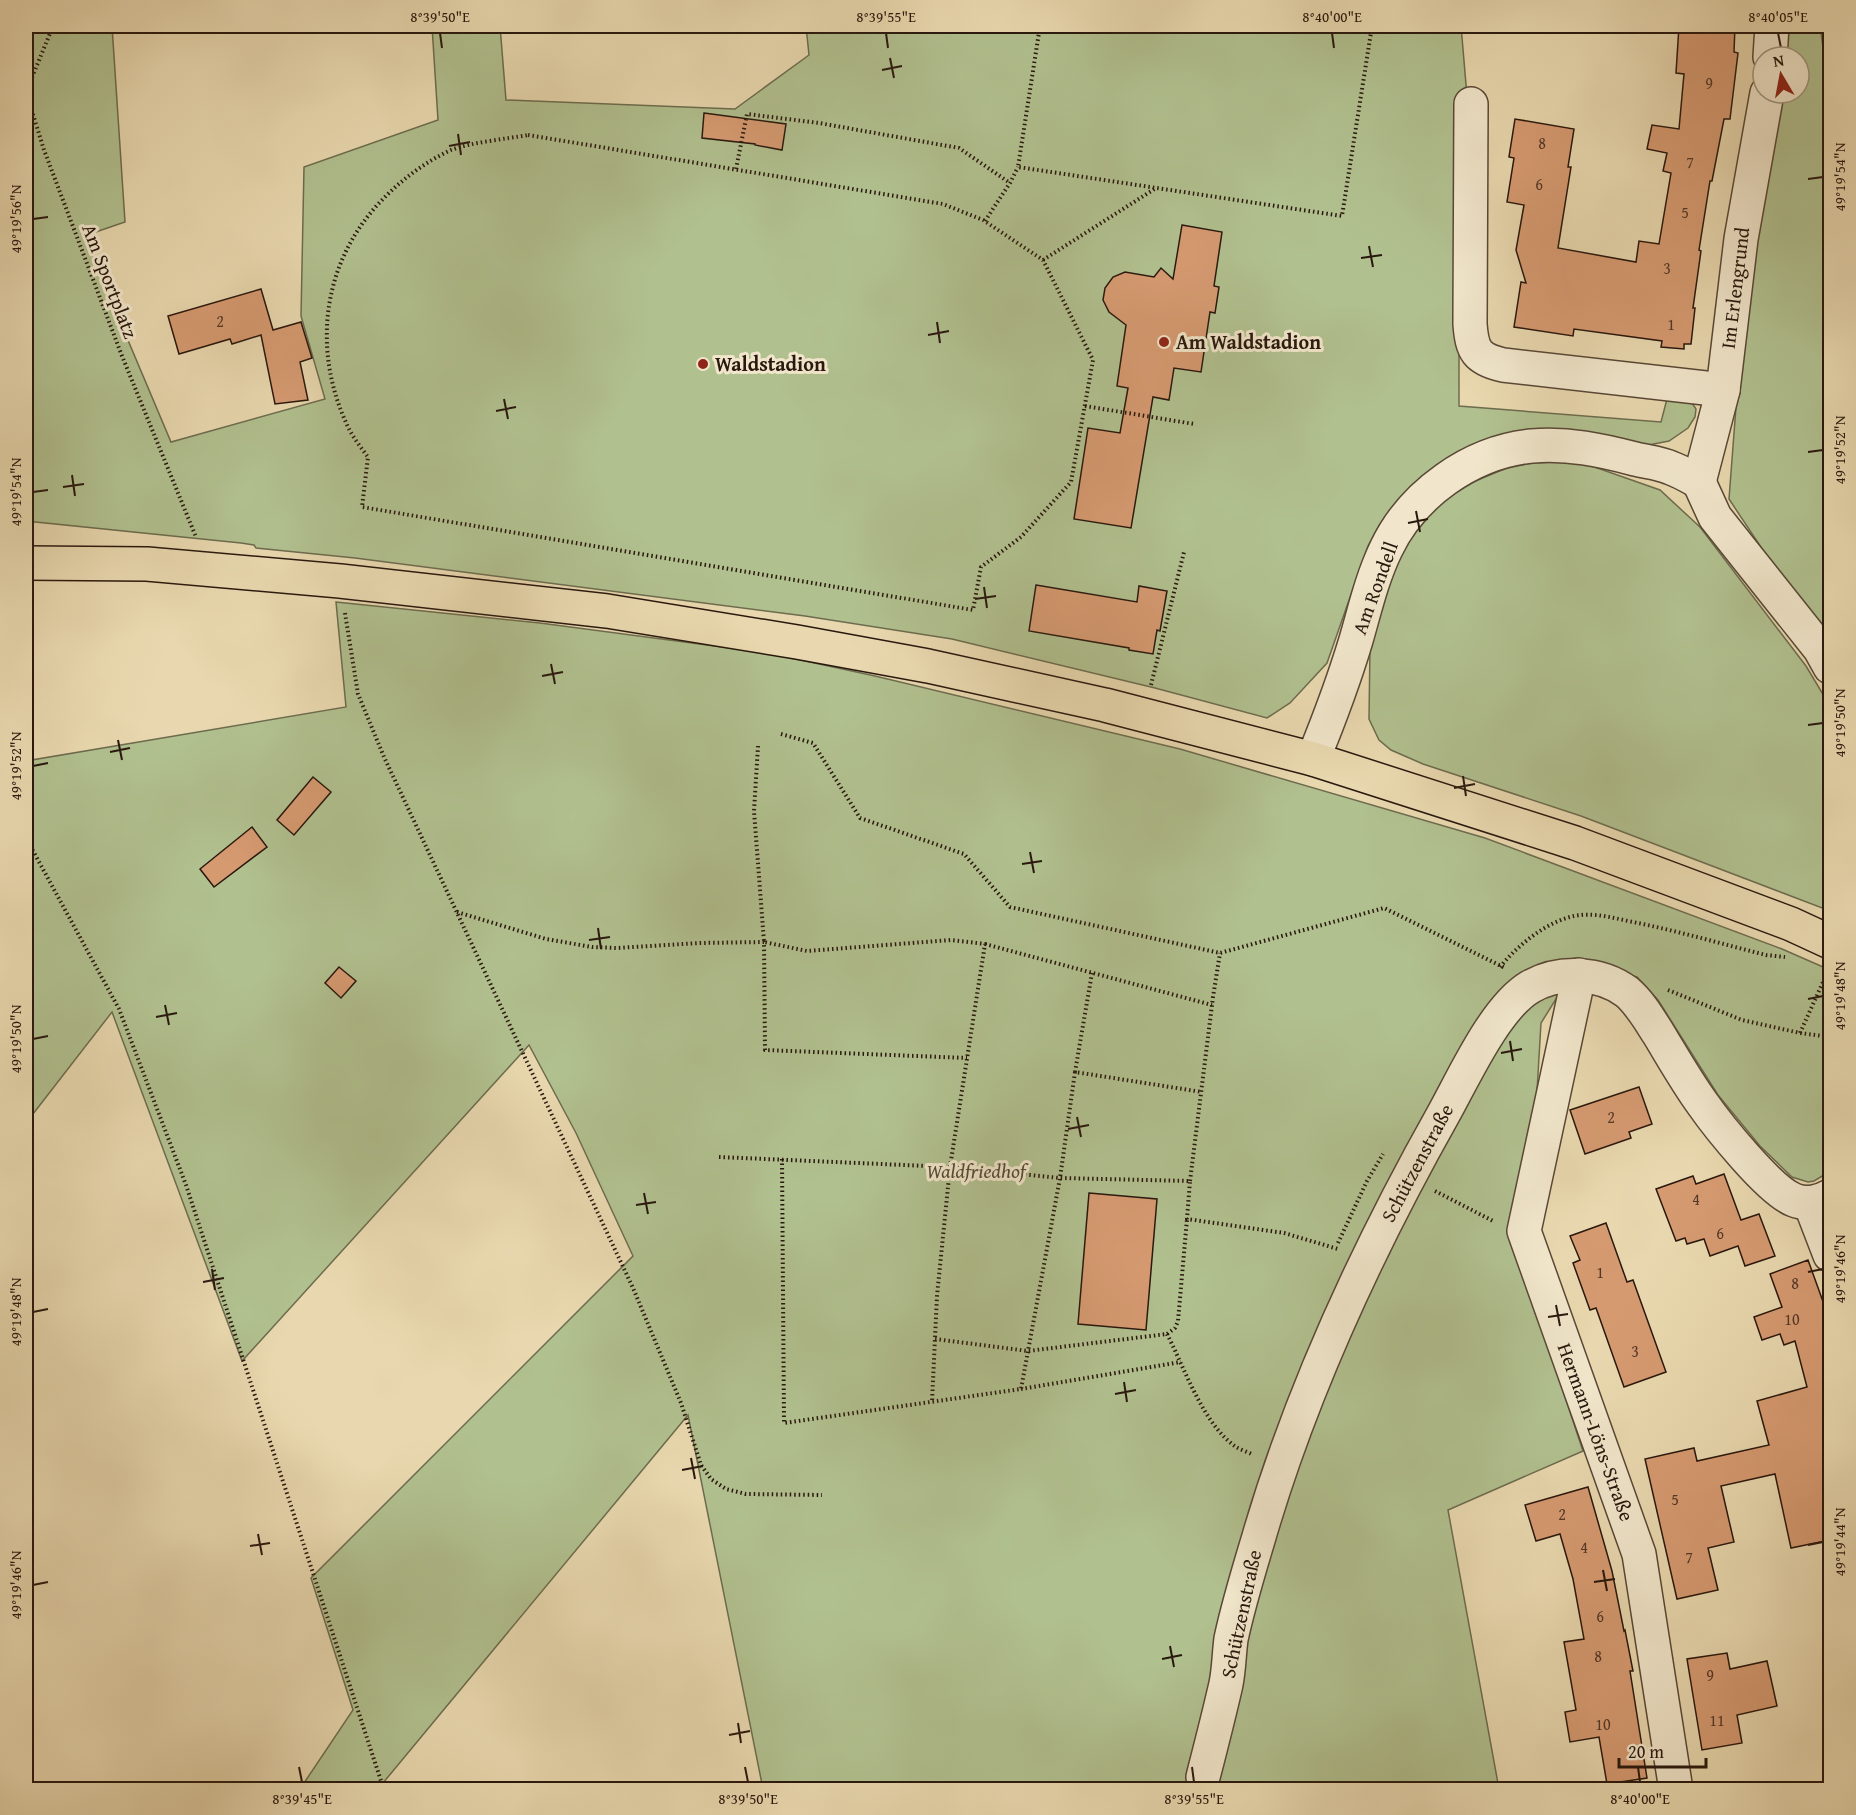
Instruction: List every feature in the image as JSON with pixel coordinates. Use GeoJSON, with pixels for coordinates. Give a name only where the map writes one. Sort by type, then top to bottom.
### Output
{"type":"FeatureCollection","features":[{"type":"Feature","properties":{"kind":"main road"},"geometry":{"type":"LineString","coordinates":[[26,562],[147,564],[340,581],[607,611],[928,666],[1116,707],[1313,759],[1575,843],[1791,924],[1830,956]]}},
{"type":"Feature","properties":{"kind":"street"},"geometry":{"type":"LineString","coordinates":[[1771,45],[1772,26]]}},
{"type":"Feature","properties":{"kind":"street"},"geometry":{"type":"LineString","coordinates":[[1471,104],[1470,324],[1475,351],[1481,358],[1503,365],[1723,390]]}},
{"type":"Feature","properties":{"kind":"street","name":"Im Erlengrund"},"geometry":{"type":"LineString","coordinates":[[1699,482],[1723,390],[1741,239],[1765,105]]}},
{"type":"Feature","properties":{"kind":"street","name":"Am Rondell"},"geometry":{"type":"LineString","coordinates":[[1313,759],[1356,642],[1372,582],[1386,548],[1410,511],[1448,478],[1476,462],[1507,452],[1530,447],[1560,445],[1590,448],[1670,468],[1699,482]]}},
{"type":"Feature","properties":{"kind":"street"},"geometry":{"type":"LineString","coordinates":[[1699,482],[1715,517],[1820,650],[1830,667]]}},
{"type":"Feature","properties":{"kind":"street"},"geometry":{"type":"LineString","coordinates":[[1524,1231],[1579,975]]}},
{"type":"Feature","properties":{"kind":"street","name":"Schützenstraße"},"geometry":{"type":"LineString","coordinates":[[1203,1777],[1227,1680],[1231,1639],[1258,1540],[1308,1393],[1354,1286],[1408,1177],[1490,1032],[1520,995],[1538,983],[1579,975],[1613,984],[1633,998],[1649,1019],[1702,1104],[1727,1135],[1782,1193],[1794,1200],[1820,1199],[1830,1255]]}},
{"type":"Feature","properties":{"kind":"street","name":"Hermann-Löns-Straße"},"geometry":{"type":"LineString","coordinates":[[1524,1231],[1639,1554],[1677,1790]]}},
{"type":"Feature","properties":{"kind":"path","name":"Am Sportplatz"},"geometry":{"type":"LineString","coordinates":[[53,26],[26,92],[44,150],[122,356],[199,544]]}},
{"type":"Feature","properties":{"kind":"path"},"geometry":{"type":"LineString","coordinates":[[985,221],[1018,167],[1040,26]]}},
{"type":"Feature","properties":{"kind":"path"},"geometry":{"type":"LineString","coordinates":[[1018,167],[1342,216],[1372,26]]}},
{"type":"Feature","properties":{"kind":"path"},"geometry":{"type":"LineString","coordinates":[[735,170],[747,114],[819,123],[959,148],[1010,183]]}},
{"type":"Feature","properties":{"kind":"path"},"geometry":{"type":"LineString","coordinates":[[528,135],[943,204],[985,221],[1043,260],[1093,360],[1071,482],[1021,537],[981,567],[973,610],[362,507],[368,457],[351,431],[334,390],[327,351],[328,314],[333,283],[346,249],[368,214],[412,172],[452,150],[528,135]]}},
{"type":"Feature","properties":{"kind":"path"},"geometry":{"type":"LineString","coordinates":[[1043,260],[1156,188]]}},
{"type":"Feature","properties":{"kind":"path"},"geometry":{"type":"LineString","coordinates":[[1085,406],[1194,424]]}},
{"type":"Feature","properties":{"kind":"path"},"geometry":{"type":"LineString","coordinates":[[1149,693],[1184,552]]}},
{"type":"Feature","properties":{"kind":"path"},"geometry":{"type":"LineString","coordinates":[[340,581],[357,694],[456,912],[633,1288],[681,1403],[701,1465],[711,1479],[726,1489],[746,1494],[822,1495]]}},
{"type":"Feature","properties":{"kind":"path"},"geometry":{"type":"LineString","coordinates":[[782,734],[813,743],[860,818],[964,854],[1010,907],[1221,953],[1384,908],[1538,983]]}},
{"type":"Feature","properties":{"kind":"path"},"geometry":{"type":"LineString","coordinates":[[758,746],[754,811],[764,942],[765,1050],[968,1058]]}},
{"type":"Feature","properties":{"kind":"path"},"geometry":{"type":"LineString","coordinates":[[26,838],[119,1009],[186,1185],[384,1790]]}},
{"type":"Feature","properties":{"kind":"path"},"geometry":{"type":"LineString","coordinates":[[456,912],[546,939],[592,947],[764,942],[807,951],[951,940],[986,944],[1212,1005]]}},
{"type":"Feature","properties":{"kind":"path"},"geometry":{"type":"LineString","coordinates":[[932,1402],[937,1296],[950,1167],[986,944]]}},
{"type":"Feature","properties":{"kind":"path"},"geometry":{"type":"LineString","coordinates":[[935,1339],[1028,1351],[1167,1334],[1175,1328],[1178,1321],[1190,1181],[1212,1005],[1221,953]]}},
{"type":"Feature","properties":{"kind":"path"},"geometry":{"type":"LineString","coordinates":[[1800,1033],[1830,956]]}},
{"type":"Feature","properties":{"kind":"path"},"geometry":{"type":"LineString","coordinates":[[1021,1389],[1060,1178],[1092,972]]}},
{"type":"Feature","properties":{"kind":"path"},"geometry":{"type":"LineString","coordinates":[[1633,998],[1664,988],[1742,1020],[1830,1037]]}},
{"type":"Feature","properties":{"kind":"path"},"geometry":{"type":"LineString","coordinates":[[1075,1072],[1202,1092]]}},
{"type":"Feature","properties":{"kind":"path"},"geometry":{"type":"LineString","coordinates":[[719,1157],[950,1167],[1060,1178],[1190,1181]]}},
{"type":"Feature","properties":{"kind":"path"},"geometry":{"type":"LineString","coordinates":[[782,1159],[784,1423],[1021,1389],[1181,1362]]}},
{"type":"Feature","properties":{"kind":"path"},"geometry":{"type":"LineString","coordinates":[[1408,1177],[1510,1229],[1524,1231]]}},
{"type":"Feature","properties":{"kind":"path"},"geometry":{"type":"LineString","coordinates":[[1187,1219],[1284,1233],[1336,1247]]}},
{"type":"Feature","properties":{"kind":"path"},"geometry":{"type":"LineString","coordinates":[[1167,1334],[1202,1405],[1219,1432],[1237,1447],[1282,1468]]}},
{"type":"Feature","properties":{"kind":"green space"},"geometry":{"type":"Polygon","coordinates":[[[26,26],[112,26],[125,222],[84,236],[171,442],[325,399],[301,316],[304,167],[438,120],[432,26],[500,26],[506,100],[735,109],[809,55],[806,26],[1461,26],[1467,96],[1459,311],[1459,406],[1661,422],[1667,399],[1690,400],[1696,409],[1695,417],[1688,428],[1669,441],[1633,448],[1560,435],[1390,511],[1368,546],[1327,663],[1290,703],[1267,718],[1155,688],[952,639],[805,616],[355,558],[256,548],[254,545],[241,543],[26,521],[26,26]]]}},
{"type":"Feature","properties":{"kind":"green space"},"geometry":{"type":"Polygon","coordinates":[[[1787,26],[1820,26],[1830,97],[1830,642],[1784,582],[1729,499],[1737,394],[1757,229],[1780,105],[1811,105],[1811,45],[1786,45],[1787,26]]]}},
{"type":"Feature","properties":{"kind":"green space"},"geometry":{"type":"Polygon","coordinates":[[[1558,462],[1586,464],[1660,490],[1700,527],[1806,666],[1830,706],[1830,911],[1581,816],[1423,764],[1391,750],[1379,740],[1369,719],[1370,646],[1394,568],[1409,540],[1433,511],[1468,484],[1509,467],[1558,462]]]}},
{"type":"Feature","properties":{"kind":"green space","name":"Waldfriedhof"},"geometry":{"type":"Polygon","coordinates":[[[336,602],[540,623],[768,653],[875,676],[1180,749],[1485,838],[1782,949],[1830,970],[1830,1179],[1824,1175],[1808,1182],[1792,1177],[1760,1146],[1718,1095],[1658,1000],[1637,977],[1591,966],[1561,991],[1541,1023],[1526,1279],[1583,1451],[1448,1510],[1499,1789],[763,1789],[688,1415],[378,1789],[300,1789],[353,1710],[311,1578],[633,1256],[576,1133],[529,1045],[242,1361],[112,1012],[26,1123],[26,761],[346,707],[336,602]]]}},
{"type":"Feature","properties":{"kind":"building"},"geometry":{"type":"Polygon","coordinates":[[[1679,26],[1735,26],[1734,52],[1738,53],[1730,119],[1724,119],[1712,181],[1710,181],[1699,250],[1701,251],[1693,308],[1695,308],[1691,344],[1684,344],[1684,349],[1661,347],[1662,341],[1574,329],[1573,336],[1514,327],[1521,282],[1526,283],[1516,250],[1524,205],[1507,202],[1514,158],[1509,157],[1515,119],[1574,129],[1568,167],[1571,167],[1558,248],[1636,262],[1639,241],[1659,244],[1671,173],[1663,171],[1667,153],[1647,149],[1652,125],[1679,129],[1684,74],[1676,73],[1679,26]]]}},
{"type":"Feature","properties":{"kind":"building"},"geometry":{"type":"Polygon","coordinates":[[[704,113],[786,124],[782,150],[755,144],[702,138],[704,113]]]}},
{"type":"Feature","properties":{"kind":"building"},"geometry":{"type":"Polygon","coordinates":[[[1182,225],[1222,232],[1214,286],[1219,287],[1215,313],[1210,312],[1201,372],[1174,368],[1169,400],[1153,397],[1131,528],[1074,519],[1088,428],[1120,433],[1128,388],[1117,386],[1126,325],[1109,312],[1103,300],[1105,288],[1113,277],[1125,272],[1154,277],[1161,268],[1173,279],[1182,225]]]}},
{"type":"Feature","properties":{"kind":"building"},"geometry":{"type":"Polygon","coordinates":[[[261,289],[273,330],[301,322],[312,358],[300,362],[308,400],[275,404],[261,335],[232,344],[230,339],[179,354],[168,316],[261,289]]]}},
{"type":"Feature","properties":{"kind":"building"},"geometry":{"type":"Polygon","coordinates":[[[1036,585],[1137,602],[1139,586],[1167,591],[1160,631],[1157,630],[1153,654],[1029,631],[1036,585]]]}},
{"type":"Feature","properties":{"kind":"building"},"geometry":{"type":"Polygon","coordinates":[[[313,777],[331,792],[294,835],[277,820],[313,777]]]}},
{"type":"Feature","properties":{"kind":"building"},"geometry":{"type":"Polygon","coordinates":[[[252,827],[267,847],[214,887],[200,869],[252,827]]]}},
{"type":"Feature","properties":{"kind":"building"},"geometry":{"type":"Polygon","coordinates":[[[339,967],[356,981],[341,998],[325,983],[339,967]]]}},
{"type":"Feature","properties":{"kind":"building"},"geometry":{"type":"Polygon","coordinates":[[[1639,1087],[1652,1124],[1629,1132],[1631,1138],[1585,1154],[1570,1110],[1639,1087]]]}},
{"type":"Feature","properties":{"kind":"building"},"geometry":{"type":"Polygon","coordinates":[[[1724,1174],[1741,1220],[1759,1214],[1775,1256],[1745,1266],[1738,1246],[1710,1256],[1704,1239],[1687,1244],[1685,1238],[1676,1241],[1656,1189],[1693,1176],[1696,1184],[1724,1174]]]}},
{"type":"Feature","properties":{"kind":"building"},"geometry":{"type":"Polygon","coordinates":[[[1089,1193],[1157,1199],[1146,1330],[1078,1324],[1089,1193]]]}},
{"type":"Feature","properties":{"kind":"building"},"geometry":{"type":"Polygon","coordinates":[[[1606,1223],[1627,1282],[1633,1280],[1666,1372],[1624,1387],[1596,1308],[1590,1310],[1573,1263],[1580,1260],[1570,1236],[1606,1223]]]}},
{"type":"Feature","properties":{"kind":"building"},"geometry":{"type":"Polygon","coordinates":[[[1808,1260],[1830,1321],[1830,1540],[1791,1548],[1775,1474],[1721,1486],[1734,1542],[1708,1548],[1718,1590],[1677,1599],[1645,1459],[1694,1448],[1697,1461],[1769,1445],[1757,1401],[1807,1387],[1795,1341],[1784,1345],[1780,1334],[1762,1340],[1754,1317],[1782,1307],[1770,1274],[1808,1260]]]}},
{"type":"Feature","properties":{"kind":"building"},"geometry":{"type":"Polygon","coordinates":[[[1588,1487],[1612,1571],[1625,1630],[1633,1671],[1630,1671],[1647,1778],[1607,1784],[1599,1737],[1570,1742],[1565,1712],[1576,1710],[1564,1642],[1584,1639],[1573,1579],[1560,1534],[1536,1541],[1525,1505],[1588,1487]]]}},
{"type":"Feature","properties":{"kind":"building"},"geometry":{"type":"Polygon","coordinates":[[[1727,1653],[1730,1669],[1767,1661],[1777,1706],[1737,1715],[1742,1743],[1702,1750],[1687,1659],[1727,1653]]]}},
{"type":"Feature","properties":{"kind":"place","name":"Am Waldstadion"},"geometry":{"type":"Point","coordinates":[1164,342]}},
{"type":"Feature","properties":{"kind":"place","name":"Waldstadion"},"geometry":{"type":"Point","coordinates":[703,364]}}]}
